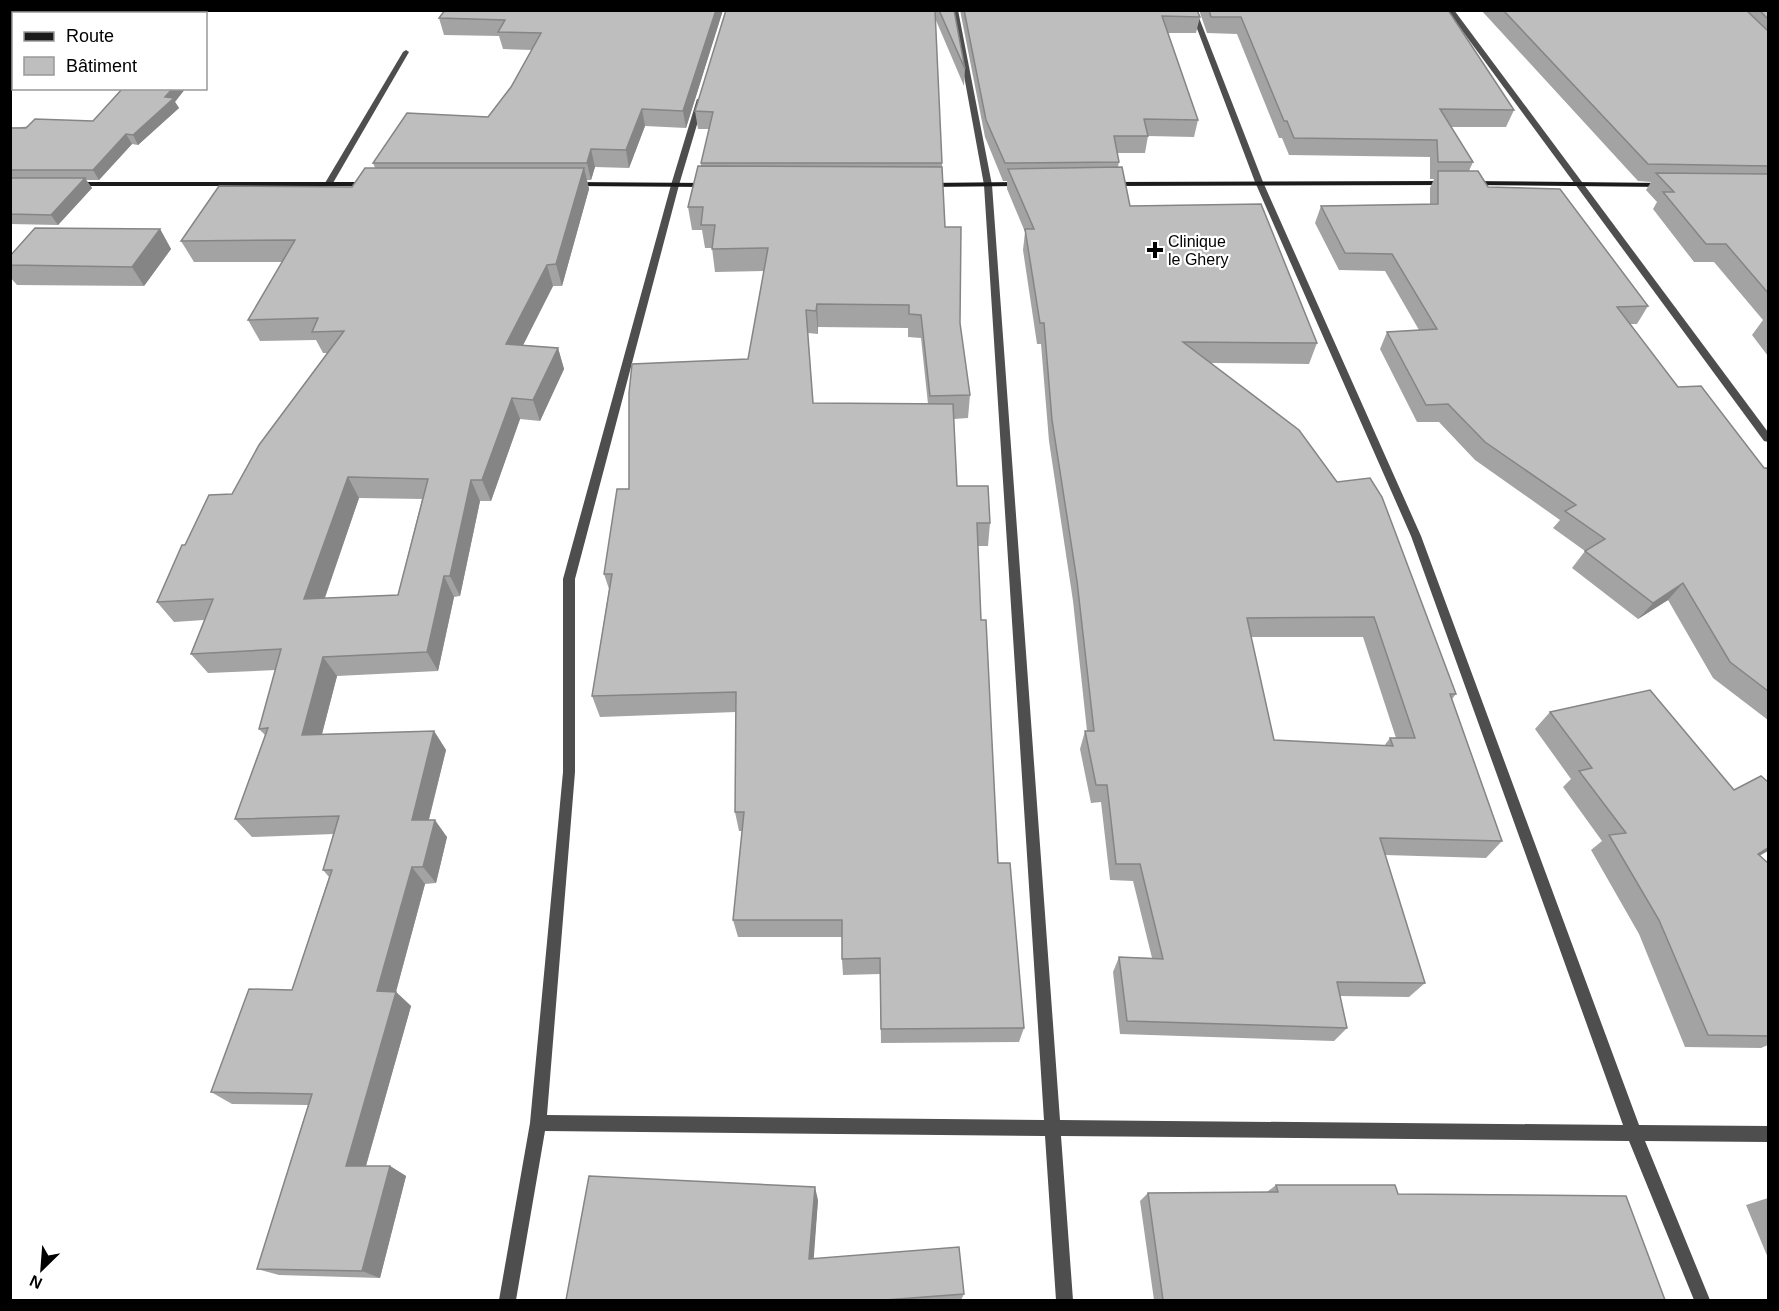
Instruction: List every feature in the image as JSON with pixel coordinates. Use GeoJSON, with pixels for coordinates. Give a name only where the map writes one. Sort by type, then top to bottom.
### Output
{"type":"FeatureCollection","features":[{"type":"Feature","properties":{"kind":"street"},"geometry":{"type":"LineString","coordinates":[[955,10],[988,185],[1064,1300]]}},
{"type":"Feature","properties":{"kind":"street"},"geometry":{"type":"LineString","coordinates":[[1193,10],[1259,182],[1416,536],[1634,1133],[1702,1300]]}},
{"type":"Feature","properties":{"kind":"street"},"geometry":{"type":"LineString","coordinates":[[1450,10],[1768,439]]}},
{"type":"Feature","properties":{"kind":"street"},"geometry":{"type":"LineString","coordinates":[[329,183],[406,52]]}},
{"type":"Feature","properties":{"kind":"street"},"geometry":{"type":"LineString","coordinates":[[507,1300],[538,1123],[568,772],[569,579],[675,185],[704,87]]}},
{"type":"Feature","properties":{"kind":"street"},"geometry":{"type":"LineString","coordinates":[[1094,184],[1259,182],[1674,186]]}},
{"type":"Feature","properties":{"kind":"street"},"geometry":{"type":"LineString","coordinates":[[69,184],[376,184]]}},
{"type":"Feature","properties":{"kind":"street"},"geometry":{"type":"LineString","coordinates":[[567,184],[721,185]]}},
{"type":"Feature","properties":{"kind":"street"},"geometry":{"type":"LineString","coordinates":[[919,185],[1036,184]]}},
{"type":"Feature","properties":{"kind":"street"},"geometry":{"type":"LineString","coordinates":[[538,1123],[1768,1134]]}},
{"type":"Feature","properties":{"kind":"building"},"geometry":{"type":"Polygon","coordinates":[[[445,10],[716,10],[683,111],[642,109],[626,150],[591,149],[587,163],[373,163],[407,113],[488,117],[511,87],[541,33],[498,32],[505,20],[439,18],[445,10]]]}},
{"type":"Feature","properties":{"kind":"building"},"geometry":{"type":"Polygon","coordinates":[[[726,10],[935,10],[942,163],[701,163],[713,112],[695,111],[726,10]]]}},
{"type":"Feature","properties":{"kind":"building"},"geometry":{"type":"Polygon","coordinates":[[[939,10],[954,10],[965,69],[939,10]]]}},
{"type":"Feature","properties":{"kind":"building"},"geometry":{"type":"Polygon","coordinates":[[[964,10],[1197,10],[1200,17],[1162,16],[1198,120],[1144,119],[1148,136],[1114,136],[1119,162],[1005,163],[986,120],[964,10]]]}},
{"type":"Feature","properties":{"kind":"building"},"geometry":{"type":"Polygon","coordinates":[[[1209,10],[1448,10],[1514,110],[1440,109],[1473,162],[1438,162],[1437,140],[1294,138],[1287,121],[1284,121],[1241,17],[1211,17],[1209,10]]]}},
{"type":"Feature","properties":{"kind":"building"},"geometry":{"type":"Polygon","coordinates":[[[1503,10],[1746,10],[1768,31],[1768,166],[1648,164],[1503,10]]]}},
{"type":"Feature","properties":{"kind":"building"},"geometry":{"type":"Polygon","coordinates":[[[1759,10],[1768,10],[1768,19],[1759,10]]]}},
{"type":"Feature","properties":{"kind":"building"},"geometry":{"type":"Polygon","coordinates":[[[121,90],[171,90],[165,97],[174,98],[133,135],[126,134],[93,170],[10,170],[10,128],[26,128],[35,119],[93,121],[121,90]]]}},
{"type":"Feature","properties":{"kind":"building"},"geometry":{"type":"Polygon","coordinates":[[[698,166],[942,167],[945,227],[961,227],[960,323],[970,395],[930,396],[921,315],[909,314],[909,305],[817,304],[816,311],[806,310],[813,403],[953,404],[957,486],[988,486],[990,523],[977,523],[981,620],[986,620],[998,863],[1010,863],[1024,1028],[881,1029],[880,958],[842,959],[842,920],[733,920],[744,812],[735,812],[736,692],[592,696],[612,574],[604,574],[617,489],[629,489],[629,393],[632,364],[748,359],[768,248],[712,249],[715,225],[701,225],[703,207],[688,207],[698,166]]]}},
{"type":"Feature","properties":{"kind":"building"},"geometry":{"type":"Polygon","coordinates":[[[1122,167],[1130,206],[1261,204],[1317,343],[1183,342],[1299,430],[1337,482],[1370,478],[1382,497],[1456,694],[1450,694],[1502,841],[1380,838],[1425,983],[1337,982],[1347,1028],[1127,1021],[1119,957],[1163,959],[1140,864],[1116,864],[1107,785],[1096,785],[1085,731],[1094,731],[1077,581],[1052,420],[1044,323],[1040,323],[1025,229],[1034,229],[1008,169],[1122,167]],[[1374,617],[1247,618],[1274,740],[1393,746],[1390,738],[1415,738],[1374,617]]]}},
{"type":"Feature","properties":{"kind":"building"},"geometry":{"type":"Polygon","coordinates":[[[365,168],[584,168],[556,264],[547,265],[506,344],[558,348],[533,400],[512,398],[482,480],[471,480],[450,576],[444,576],[427,652],[323,657],[302,735],[434,731],[412,820],[435,820],[423,867],[412,867],[377,991],[396,992],[346,1166],[390,1166],[362,1271],[257,1269],[312,1094],[211,1092],[249,989],[292,990],[332,870],[323,870],[339,816],[235,819],[268,728],[259,729],[281,649],[191,654],[213,599],[157,602],[182,545],[185,545],[209,495],[232,494],[259,445],[344,331],[312,332],[318,318],[248,320],[295,240],[181,241],[219,186],[352,187],[365,168]],[[348,477],[304,599],[398,595],[428,479],[348,477]]]}},
{"type":"Feature","properties":{"kind":"building"},"geometry":{"type":"Polygon","coordinates":[[[1438,171],[1478,171],[1488,187],[1560,189],[1648,306],[1617,307],[1678,387],[1701,386],[1764,468],[1767,468],[1768,691],[1730,662],[1683,583],[1653,603],[1585,551],[1605,539],[1565,511],[1576,505],[1485,442],[1448,404],[1426,405],[1387,332],[1437,329],[1392,254],[1345,253],[1321,206],[1438,204],[1438,171]]]}},
{"type":"Feature","properties":{"kind":"building"},"geometry":{"type":"Polygon","coordinates":[[[1656,173],[1768,174],[1768,293],[1726,244],[1706,244],[1663,192],[1674,192],[1656,173]]]}},
{"type":"Feature","properties":{"kind":"building"},"geometry":{"type":"Polygon","coordinates":[[[10,178],[85,178],[51,215],[10,214],[10,178]]]}},
{"type":"Feature","properties":{"kind":"building"},"geometry":{"type":"Polygon","coordinates":[[[35,228],[160,229],[132,267],[10,265],[10,256],[35,228]]]}},
{"type":"Feature","properties":{"kind":"building"},"geometry":{"type":"Polygon","coordinates":[[[1650,690],[1734,790],[1761,776],[1768,782],[1768,848],[1758,854],[1768,863],[1768,1036],[1708,1035],[1659,920],[1609,835],[1626,833],[1579,771],[1592,768],[1550,712],[1650,690]]]}},
{"type":"Feature","properties":{"kind":"building"},"geometry":{"type":"Polygon","coordinates":[[[589,1176],[815,1187],[809,1259],[959,1247],[964,1294],[885,1300],[566,1300],[589,1176]]]}},
{"type":"Feature","properties":{"kind":"building"},"geometry":{"type":"Polygon","coordinates":[[[1276,1185],[1395,1185],[1398,1194],[1626,1196],[1665,1300],[1163,1300],[1148,1193],[1278,1192],[1276,1185]]]}},
{"type":"Feature","properties":{"kind":"place","name":"Clinique le Ghery"},"geometry":{"type":"Point","coordinates":[1155,250]}}]}
